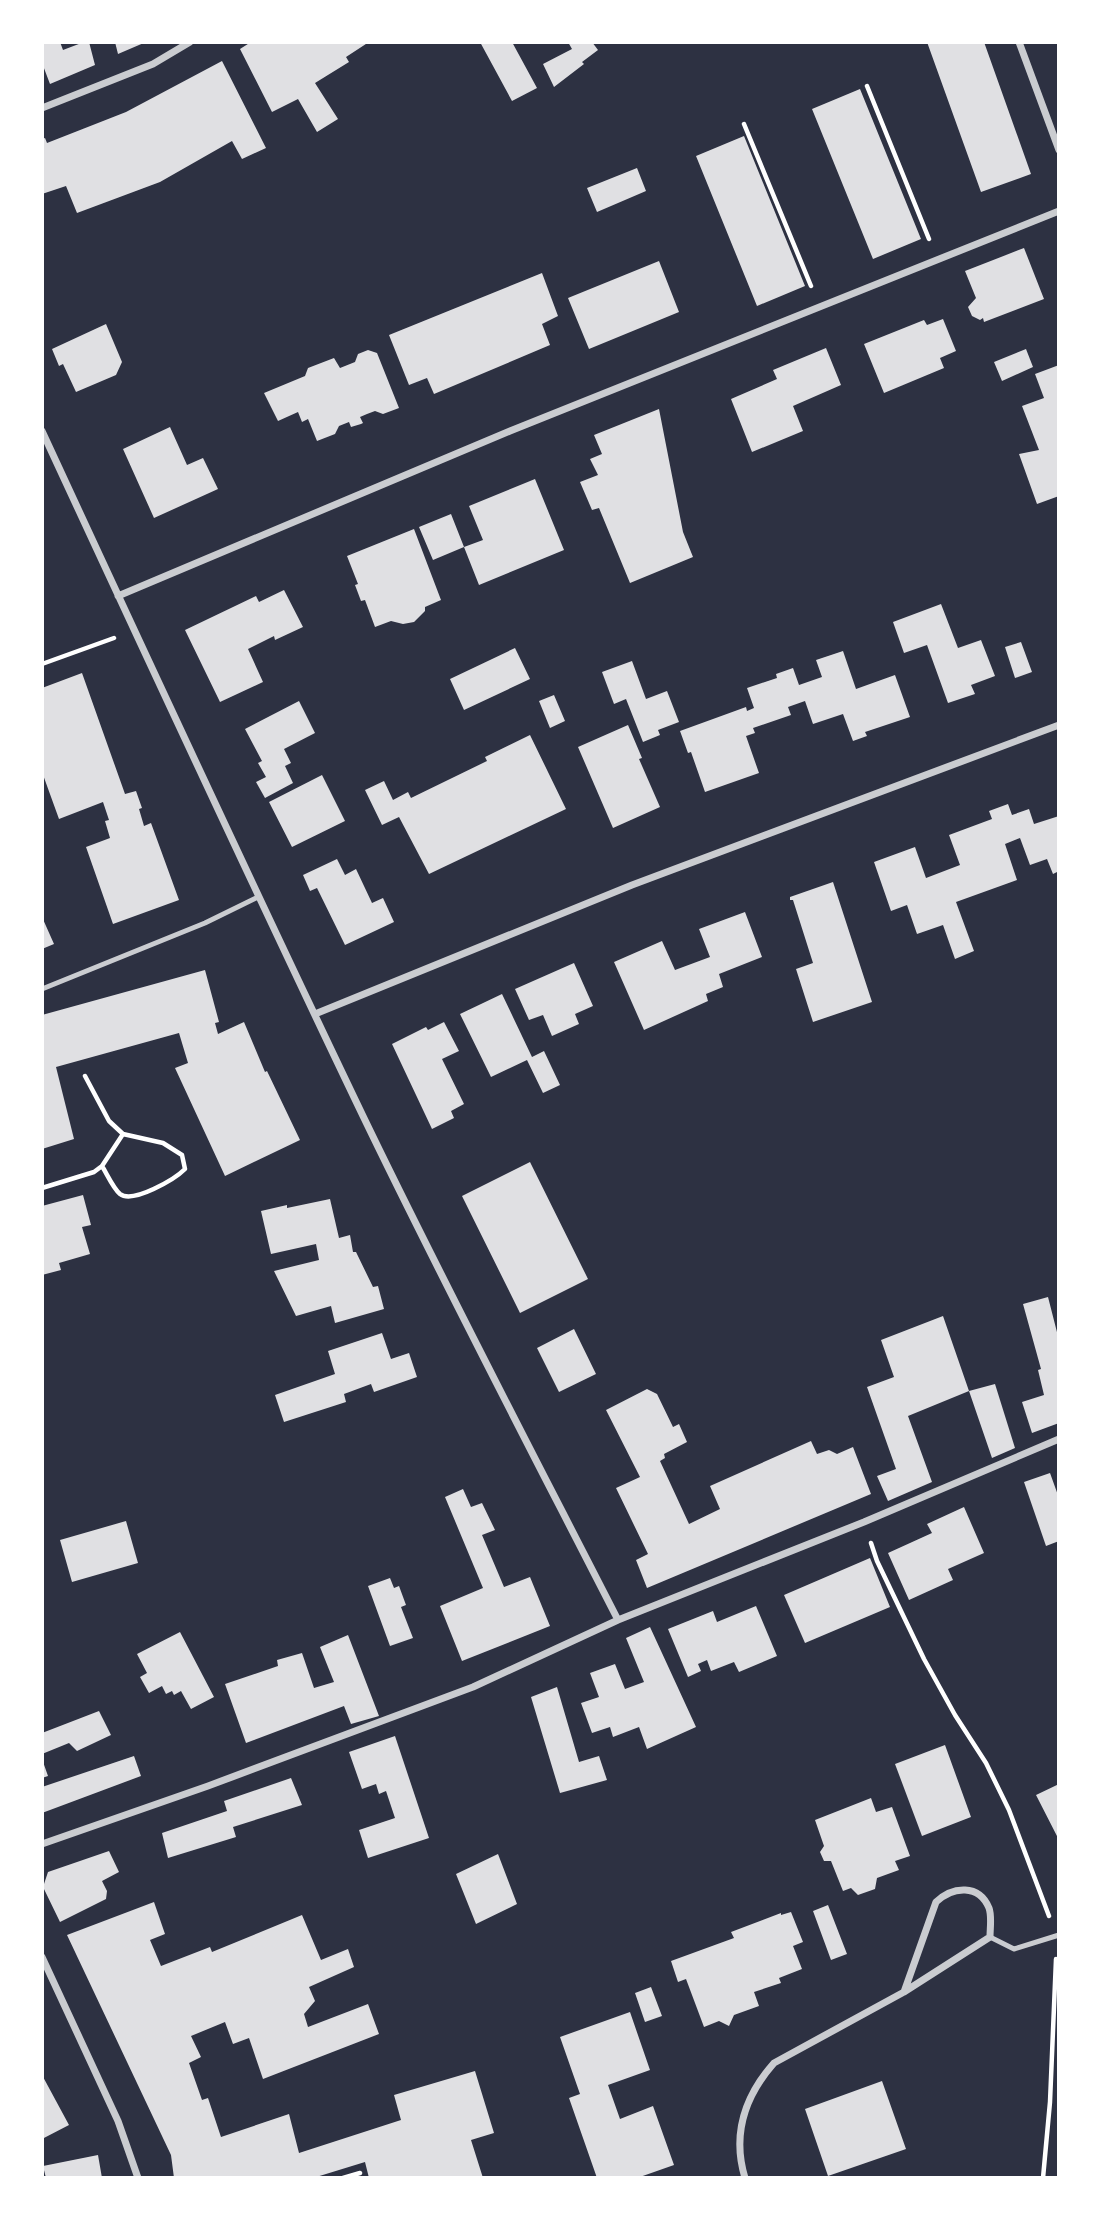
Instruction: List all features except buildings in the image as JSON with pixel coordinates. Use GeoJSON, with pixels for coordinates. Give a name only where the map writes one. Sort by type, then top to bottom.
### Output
{"type":"FeatureCollection","features":[{"type":"Feature","properties":{"kind":"street"},"geometry":{"type":"LineString","coordinates":[[42,108],[153,64],[190,42]]}},
{"type":"Feature","properties":{"kind":"street"},"geometry":{"type":"LineString","coordinates":[[1019,42],[1059,150]]}},
{"type":"Feature","properties":{"kind":"street"},"geometry":{"type":"LineString","coordinates":[[118,596],[510,431],[1059,211]]}},
{"type":"Feature","properties":{"kind":"street"},"geometry":{"type":"LineString","coordinates":[[42,431],[258,897],[364,1118],[484,1360],[618,1620]]}},
{"type":"Feature","properties":{"kind":"street"},"geometry":{"type":"LineString","coordinates":[[315,1014],[632,885],[1059,725]]}},
{"type":"Feature","properties":{"kind":"street"},"geometry":{"type":"LineString","coordinates":[[42,1844],[473,1687],[618,1620],[863,1522],[1059,1439]]}},
{"type":"Feature","properties":{"kind":"street"},"geometry":{"type":"LineString","coordinates":[[745,2178],[739,2137],[748,2100],[763,2075],[774,2063],[904,1992],[990,1937],[989,1909],[981,1898],[968,1890],[955,1889],[936,1902],[904,1992]]}},
{"type":"Feature","properties":{"kind":"street"},"geometry":{"type":"LineString","coordinates":[[42,1957],[118,2121],[138,2178]]}},
{"type":"Feature","properties":{"kind":"lane"},"geometry":{"type":"LineString","coordinates":[[42,989],[205,923],[258,897]]}},
{"type":"Feature","properties":{"kind":"lane"},"geometry":{"type":"LineString","coordinates":[[990,1937],[1014,1949],[1058,1936]]}},
{"type":"Feature","properties":{"kind":"path"},"geometry":{"type":"LineString","coordinates":[[867,86],[937,259]]}},
{"type":"Feature","properties":{"kind":"path"},"geometry":{"type":"LineString","coordinates":[[744,124],[820,307]]}},
{"type":"Feature","properties":{"kind":"path"},"geometry":{"type":"LineString","coordinates":[[42,664],[134,630]]}},
{"type":"Feature","properties":{"kind":"path"},"geometry":{"type":"LineString","coordinates":[[85,1076],[108,1121],[123,1134],[172,1147],[182,1155],[185,1169],[177,1178],[139,1196],[127,1198],[119,1193],[102,1166]]}},
{"type":"Feature","properties":{"kind":"path"},"geometry":{"type":"LineString","coordinates":[[42,1188],[94,1172],[102,1166],[123,1134]]}},
{"type":"Feature","properties":{"kind":"path"},"geometry":{"type":"LineString","coordinates":[[863,1522],[877,1561],[924,1659],[986,1763],[1009,1810],[1058,1936],[1050,2102],[1043,2178]]}},
{"type":"Feature","properties":{"kind":"path"},"geometry":{"type":"LineString","coordinates":[[343,2178],[360,2173]]}}]}
